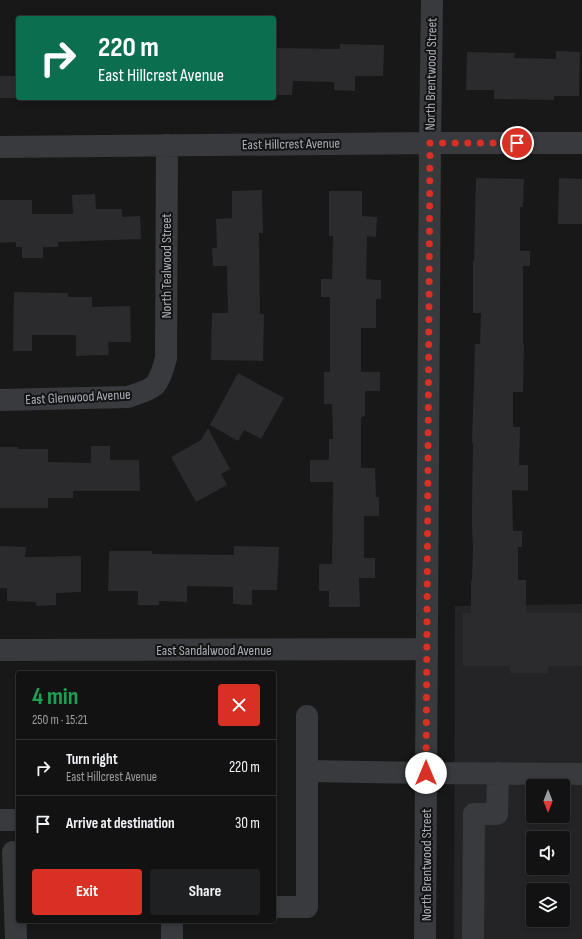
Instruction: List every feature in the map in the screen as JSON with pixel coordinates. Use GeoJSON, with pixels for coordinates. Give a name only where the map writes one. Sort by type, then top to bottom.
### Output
{"type":"FeatureCollection","features":[{"type":"Feature","properties":{"kind":"street","name":"North Brentwood Street"},"geometry":{"type":"LineString","coordinates":[[425,939],[432,0]]}},
{"type":"Feature","properties":{"kind":"street","name":"East Hillcrest Avenue"},"geometry":{"type":"LineString","coordinates":[[0,147],[582,143]]}},
{"type":"Feature","properties":{"kind":"street","name":"North Tealwood Street"},"geometry":{"type":"LineString","coordinates":[[155,385],[162,372],[166,358],[167,145]]}},
{"type":"Feature","properties":{"kind":"street","name":"East Glenwood Avenue"},"geometry":{"type":"LineString","coordinates":[[0,400],[128,397],[142,393],[155,385]]}},
{"type":"Feature","properties":{"kind":"street","name":"East Sandalwood Avenue"},"geometry":{"type":"LineString","coordinates":[[0,650],[427,649]]}},
{"type":"Feature","properties":{"kind":"street"},"geometry":{"type":"LineString","coordinates":[[276,907],[308,907],[308,716]]}},
{"type":"Feature","properties":{"kind":"street"},"geometry":{"type":"LineString","coordinates":[[308,771],[582,774]]}},
{"type":"Feature","properties":{"kind":"street"},"geometry":{"type":"LineString","coordinates":[[473,939],[474,814],[497,814],[498,773]]}},
{"type":"Feature","properties":{"kind":"street"},"geometry":{"type":"LineString","coordinates":[[13,852],[16,896]]}},
{"type":"Feature","properties":{"kind":"street"},"geometry":{"type":"LineString","coordinates":[[16,939],[17,923]]}},
{"type":"Feature","properties":{"kind":"street"},"geometry":{"type":"LineString","coordinates":[[172,923],[172,939]]}},
{"type":"Feature","properties":{"kind":"shaded area"},"geometry":{"type":"Polygon","coordinates":[[[582,604],[582,939],[454,939],[455,606],[582,604]]]}},
{"type":"Feature","properties":{"kind":"building"},"geometry":{"type":"Polygon","coordinates":[[[340,44],[384,45],[383,76],[355,76],[355,91],[334,90],[334,82],[293,81],[292,95],[276,95],[276,48],[340,49],[340,44]]]}},
{"type":"Feature","properties":{"kind":"building"},"geometry":{"type":"Polygon","coordinates":[[[556,51],[580,52],[579,96],[554,96],[554,100],[494,99],[494,90],[466,90],[467,52],[515,53],[514,58],[556,59],[556,51]]]}},
{"type":"Feature","properties":{"kind":"building"},"geometry":{"type":"Polygon","coordinates":[[[0,76],[15,76],[15,98],[0,98],[0,76]]]}},
{"type":"Feature","properties":{"kind":"building"},"geometry":{"type":"Polygon","coordinates":[[[476,178],[524,179],[523,207],[520,207],[520,251],[530,251],[530,266],[523,266],[523,392],[513,392],[513,427],[520,427],[519,465],[528,465],[528,491],[512,490],[513,531],[522,531],[522,547],[518,547],[518,580],[526,580],[526,613],[582,613],[582,666],[548,666],[548,673],[510,673],[510,666],[463,666],[463,613],[471,613],[473,548],[472,443],[475,344],[480,344],[481,313],[473,313],[476,178]]]}},
{"type":"Feature","properties":{"kind":"building"},"geometry":{"type":"Polygon","coordinates":[[[559,178],[582,179],[582,224],[558,224],[559,178]]]}},
{"type":"Feature","properties":{"kind":"building"},"geometry":{"type":"Polygon","coordinates":[[[262,190],[263,233],[259,233],[260,314],[264,314],[263,361],[211,360],[212,313],[228,313],[227,266],[213,266],[212,248],[217,248],[216,219],[232,218],[232,191],[262,190]]]}},
{"type":"Feature","properties":{"kind":"building"},"geometry":{"type":"Polygon","coordinates":[[[329,191],[362,191],[362,216],[377,217],[376,237],[367,236],[366,279],[381,280],[381,299],[376,299],[376,328],[361,328],[361,372],[380,372],[380,391],[365,391],[365,416],[361,417],[361,468],[375,468],[376,497],[379,497],[379,516],[364,516],[364,558],[375,558],[375,578],[359,578],[360,607],[329,607],[329,591],[319,591],[319,564],[332,564],[333,482],[310,482],[310,460],[329,460],[329,439],[333,439],[332,404],[324,404],[324,372],[330,372],[330,297],[321,297],[321,279],[332,279],[333,236],[329,236],[329,191]]]}},
{"type":"Feature","properties":{"kind":"building"},"geometry":{"type":"Polygon","coordinates":[[[95,194],[96,209],[122,209],[122,217],[140,216],[141,239],[58,242],[58,247],[43,247],[43,258],[22,258],[22,247],[16,247],[16,242],[0,243],[0,200],[32,200],[32,214],[73,214],[72,195],[95,194]]]}},
{"type":"Feature","properties":{"kind":"building"},"geometry":{"type":"Polygon","coordinates":[[[14,292],[68,293],[68,297],[92,297],[92,307],[130,306],[131,342],[108,342],[109,355],[76,356],[76,335],[32,335],[32,351],[13,351],[14,292]]]}},
{"type":"Feature","properties":{"kind":"building"},"geometry":{"type":"Polygon","coordinates":[[[238,373],[284,398],[261,439],[244,430],[238,441],[210,425],[238,373]]]}},
{"type":"Feature","properties":{"kind":"building"},"geometry":{"type":"Polygon","coordinates":[[[208,428],[230,469],[221,474],[227,485],[196,502],[171,457],[201,440],[208,428]]]}},
{"type":"Feature","properties":{"kind":"building"},"geometry":{"type":"Polygon","coordinates":[[[91,446],[110,446],[110,460],[139,460],[140,491],[73,491],[73,498],[48,498],[48,508],[0,508],[0,447],[18,447],[18,449],[48,449],[48,462],[91,463],[91,446]]]}},
{"type":"Feature","properties":{"kind":"building"},"geometry":{"type":"Polygon","coordinates":[[[0,546],[26,547],[25,557],[81,556],[81,592],[56,593],[56,605],[36,606],[36,602],[7,601],[7,588],[0,588],[0,546]]]}},
{"type":"Feature","properties":{"kind":"building"},"geometry":{"type":"Polygon","coordinates":[[[234,546],[279,547],[277,590],[252,590],[252,605],[233,604],[233,587],[187,586],[187,602],[159,601],[159,605],[138,605],[138,591],[108,591],[109,551],[152,551],[152,554],[234,555],[234,546]]]}},
{"type":"Feature","properties":{"kind":"route"},"geometry":{"type":"LineString","coordinates":[[426,773],[430,143],[517,143]]}}]}
